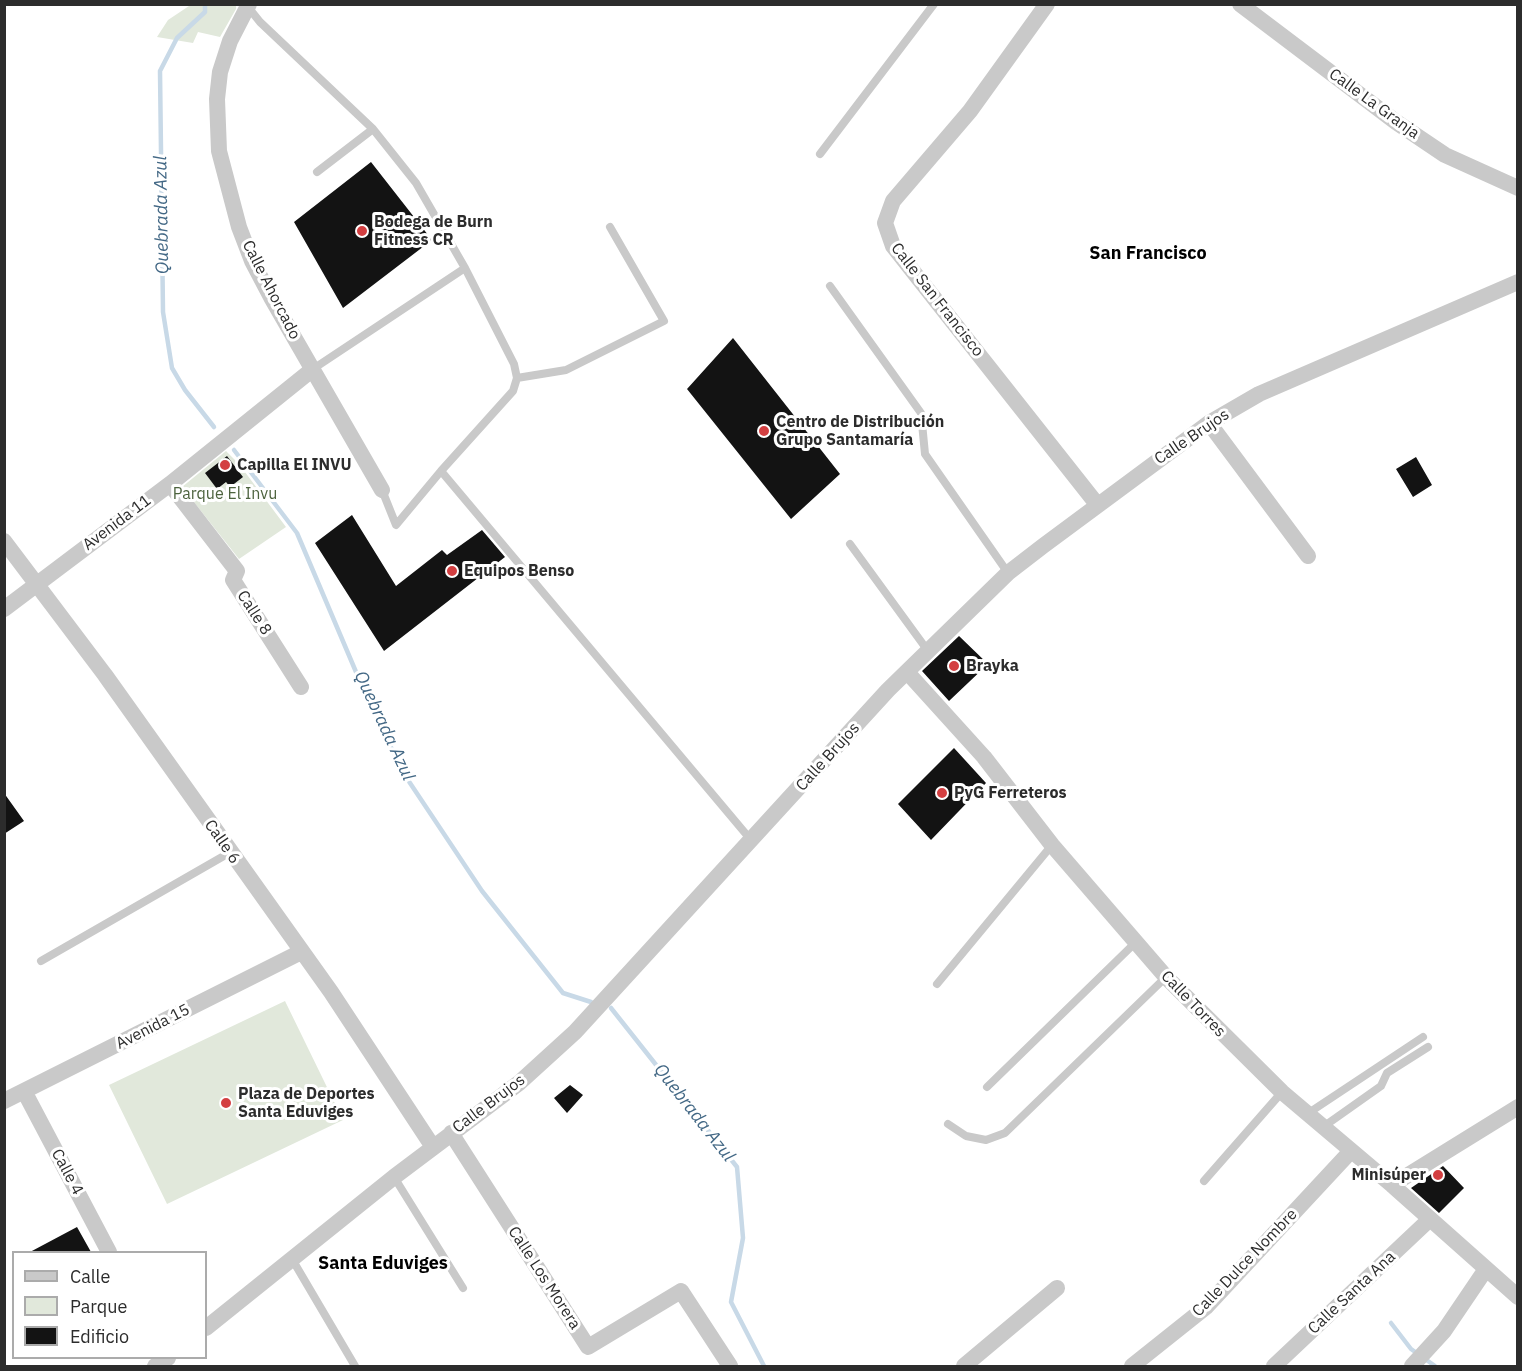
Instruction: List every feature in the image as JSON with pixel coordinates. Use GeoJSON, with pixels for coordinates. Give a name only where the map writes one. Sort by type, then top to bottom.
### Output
{"type":"FeatureCollection","features":[{"type":"Feature","properties":{"kind":"street","name":"Calle San Francisco"},"geometry":{"type":"LineString","coordinates":[[1047,4],[970,111],[893,201],[885,223],[893,246],[1096,503]]}},
{"type":"Feature","properties":{"kind":"street","name":"Calle La Granja"},"geometry":{"type":"LineString","coordinates":[[1240,4],[1445,155],[1518,188]]}},
{"type":"Feature","properties":{"kind":"street","name":"Calle Ahorcado"},"geometry":{"type":"LineString","coordinates":[[248,6],[230,41],[220,72],[216,125],[219,151],[239,227],[252,261],[381,490]]}},
{"type":"Feature","properties":{"kind":"street","name":"Calle Brujos"},"geometry":{"type":"LineString","coordinates":[[207,1327],[394,1177],[519,1083],[575,1032],[908,672],[1008,573],[1096,503],[1209,423],[1259,394],[1518,282]]}},
{"type":"Feature","properties":{"kind":"street","name":"Avenida 11"},"geometry":{"type":"LineString","coordinates":[[4,609],[170,484],[313,369]]}},
{"type":"Feature","properties":{"kind":"street"},"geometry":{"type":"LineString","coordinates":[[1209,423],[1308,556]]}},
{"type":"Feature","properties":{"kind":"street","name":"Calle 8"},"geometry":{"type":"LineString","coordinates":[[170,484],[237,571],[233,580],[301,687]]}},
{"type":"Feature","properties":{"kind":"street","name":"Calle 6"},"geometry":{"type":"LineString","coordinates":[[4,541],[301,952],[433,1147]]}},
{"type":"Feature","properties":{"kind":"street","name":"Calle Torres"},"geometry":{"type":"LineString","coordinates":[[908,672],[984,757],[1052,845],[1166,977],[1282,1092],[1392,1185],[1518,1297]]}},
{"type":"Feature","properties":{"kind":"street","name":"Avenida 15"},"geometry":{"type":"LineString","coordinates":[[4,1101],[301,952]]}},
{"type":"Feature","properties":{"kind":"street","name":"Calle 4"},"geometry":{"type":"LineString","coordinates":[[24,1091],[108,1251]]}},
{"type":"Feature","properties":{"kind":"street"},"geometry":{"type":"LineString","coordinates":[[1392,1185],[1518,1107]]}},
{"type":"Feature","properties":{"kind":"street","name":"Calle Los Morera"},"geometry":{"type":"LineString","coordinates":[[451,1133],[588,1347],[681,1291],[730,1366]]}},
{"type":"Feature","properties":{"kind":"street","name":"Calle Dulce Nombre"},"geometry":{"type":"LineString","coordinates":[[1132,1366],[1206,1307],[1351,1151]]}},
{"type":"Feature","properties":{"kind":"street","name":"Calle Santa Ana"},"geometry":{"type":"LineString","coordinates":[[1274,1366],[1430,1219]]}},
{"type":"Feature","properties":{"kind":"street"},"geometry":{"type":"LineString","coordinates":[[1413,1366],[1444,1331],[1486,1269]]}},
{"type":"Feature","properties":{"kind":"street"},"geometry":{"type":"LineString","coordinates":[[964,1366],[1057,1288]]}},
{"type":"Feature","properties":{"kind":"lane"},"geometry":{"type":"LineString","coordinates":[[820,154],[934,4]]}},
{"type":"Feature","properties":{"kind":"lane"},"geometry":{"type":"LineString","coordinates":[[248,6],[261,22],[373,129],[416,183],[465,268],[514,364],[517,378],[513,391],[396,525],[381,490]]}},
{"type":"Feature","properties":{"kind":"lane"},"geometry":{"type":"LineString","coordinates":[[317,172],[373,129]]}},
{"type":"Feature","properties":{"kind":"lane"},"geometry":{"type":"LineString","coordinates":[[517,378],[566,370],[664,321],[610,227]]}},
{"type":"Feature","properties":{"kind":"lane"},"geometry":{"type":"LineString","coordinates":[[313,369],[465,268]]}},
{"type":"Feature","properties":{"kind":"lane"},"geometry":{"type":"LineString","coordinates":[[830,286],[921,413],[925,454],[1008,573]]}},
{"type":"Feature","properties":{"kind":"lane"},"geometry":{"type":"LineString","coordinates":[[441,471],[751,841]]}},
{"type":"Feature","properties":{"kind":"lane"},"geometry":{"type":"LineString","coordinates":[[850,544],[928,651]]}},
{"type":"Feature","properties":{"kind":"lane"},"geometry":{"type":"LineString","coordinates":[[937,984],[1052,845]]}},
{"type":"Feature","properties":{"kind":"lane"},"geometry":{"type":"LineString","coordinates":[[41,961],[229,853]]}},
{"type":"Feature","properties":{"kind":"lane"},"geometry":{"type":"LineString","coordinates":[[987,1088],[1136,942]]}},
{"type":"Feature","properties":{"kind":"lane"},"geometry":{"type":"LineString","coordinates":[[948,1124],[966,1136],[986,1140],[1005,1133],[1166,977]]}},
{"type":"Feature","properties":{"kind":"lane"},"geometry":{"type":"LineString","coordinates":[[1307,1114],[1423,1037]]}},
{"type":"Feature","properties":{"kind":"lane"},"geometry":{"type":"LineString","coordinates":[[1323,1127],[1381,1086],[1387,1073],[1428,1047]]}},
{"type":"Feature","properties":{"kind":"lane"},"geometry":{"type":"LineString","coordinates":[[1204,1181],[1282,1092]]}},
{"type":"Feature","properties":{"kind":"lane"},"geometry":{"type":"LineString","coordinates":[[394,1177],[463,1288]]}},
{"type":"Feature","properties":{"kind":"lane"},"geometry":{"type":"LineString","coordinates":[[292,1259],[355,1366]]}},
{"type":"Feature","properties":{"kind":"green space"},"geometry":{"type":"Polygon","coordinates":[[[192,4],[236,5],[236,9],[220,37],[198,32],[193,43],[157,37],[168,20],[192,4]]]}},
{"type":"Feature","properties":{"kind":"green space","name":"Parque El Invu"},"geometry":{"type":"Polygon","coordinates":[[[226,451],[239,464],[286,527],[239,559],[182,487],[226,451]]]}},
{"type":"Feature","properties":{"kind":"green space","name":"Plaza de Deportes Santa Eduviges"},"geometry":{"type":"Polygon","coordinates":[[[285,1001],[343,1120],[167,1204],[109,1085],[285,1001]]]}},
{"type":"Feature","properties":{"kind":"building","name":"Bodega de Burn Fitness CR"},"geometry":{"type":"Polygon","coordinates":[[[371,162],[432,240],[343,308],[294,222],[371,162]]]}},
{"type":"Feature","properties":{"kind":"building","name":"Centro de Distribución Grupo Santamaría"},"geometry":{"type":"Polygon","coordinates":[[[733,338],[840,474],[791,519],[687,389],[733,338]]]}},
{"type":"Feature","properties":{"kind":"building","name":"Capilla El INVU"},"geometry":{"type":"Polygon","coordinates":[[[227,456],[243,477],[230,487],[226,482],[217,489],[205,473],[227,456]]]}},
{"type":"Feature","properties":{"kind":"building"},"geometry":{"type":"Polygon","coordinates":[[[1416,457],[1432,485],[1413,497],[1396,469],[1416,457]]]}},
{"type":"Feature","properties":{"kind":"building","name":"Equipos Benso"},"geometry":{"type":"Polygon","coordinates":[[[352,515],[396,586],[442,550],[447,555],[482,530],[505,557],[384,651],[315,543],[352,515]]]}},
{"type":"Feature","properties":{"kind":"building","name":"Brayka"},"geometry":{"type":"Polygon","coordinates":[[[959,636],[988,664],[949,701],[922,671],[959,636]]]}},
{"type":"Feature","properties":{"kind":"building","name":"PyG Ferreteros"},"geometry":{"type":"Polygon","coordinates":[[[954,748],[986,783],[931,840],[898,804],[954,748]]]}},
{"type":"Feature","properties":{"kind":"building"},"geometry":{"type":"Polygon","coordinates":[[[4,793],[24,821],[4,834],[4,793]]]}},
{"type":"Feature","properties":{"kind":"building"},"geometry":{"type":"Polygon","coordinates":[[[570,1085],[583,1095],[567,1113],[554,1098],[570,1085]]]}},
{"type":"Feature","properties":{"kind":"building","name":"Minisúper"},"geometry":{"type":"Polygon","coordinates":[[[1443,1166],[1464,1188],[1439,1213],[1411,1188],[1443,1166]]]}},
{"type":"Feature","properties":{"kind":"building"},"geometry":{"type":"Polygon","coordinates":[[[77,1227],[90,1251],[32,1251],[77,1227]]]}},
{"type":"Feature","properties":{"kind":"waterway","name":"Quebrada Azul"},"geometry":{"type":"LineString","coordinates":[[205,4],[205,12],[177,38],[160,71],[163,312],[172,368],[185,390],[214,427]]}},
{"type":"Feature","properties":{"kind":"waterway","name":"Quebrada Azul"},"geometry":{"type":"LineString","coordinates":[[234,450],[297,533],[359,679],[402,771],[482,891],[563,993],[591,1002]]}},
{"type":"Feature","properties":{"kind":"waterway","name":"Quebrada Azul"},"geometry":{"type":"LineString","coordinates":[[611,1008],[737,1167],[743,1238],[731,1302],[764,1366]]}},
{"type":"Feature","properties":{"kind":"waterway"},"geometry":{"type":"LineString","coordinates":[[1391,1323],[1411,1349],[1435,1366]]}},
{"type":"Feature","properties":{"kind":"place","name":"Bodega de Burn Fitness CR"},"geometry":{"type":"Point","coordinates":[362,231]}},
{"type":"Feature","properties":{"kind":"place","name":"Centro de Distribución Grupo Santamaría"},"geometry":{"type":"Point","coordinates":[764,431]}},
{"type":"Feature","properties":{"kind":"place","name":"Capilla El INVU"},"geometry":{"type":"Point","coordinates":[225,465]}},
{"type":"Feature","properties":{"kind":"place","name":"Equipos Benso"},"geometry":{"type":"Point","coordinates":[452,571]}},
{"type":"Feature","properties":{"kind":"place","name":"Brayka"},"geometry":{"type":"Point","coordinates":[954,666]}},
{"type":"Feature","properties":{"kind":"place","name":"PyG Ferreteros"},"geometry":{"type":"Point","coordinates":[942,793]}},
{"type":"Feature","properties":{"kind":"place","name":"Plaza de Deportes Santa Eduviges"},"geometry":{"type":"Point","coordinates":[226,1103]}},
{"type":"Feature","properties":{"kind":"place","name":"Minisúper"},"geometry":{"type":"Point","coordinates":[1438,1175]}},
{"type":"Feature","properties":{"kind":"district","name":"San Francisco"},"geometry":{"type":"Point","coordinates":[1148,254]}},
{"type":"Feature","properties":{"kind":"district","name":"Santa Eduviges"},"geometry":{"type":"Point","coordinates":[383,1264]}}]}
